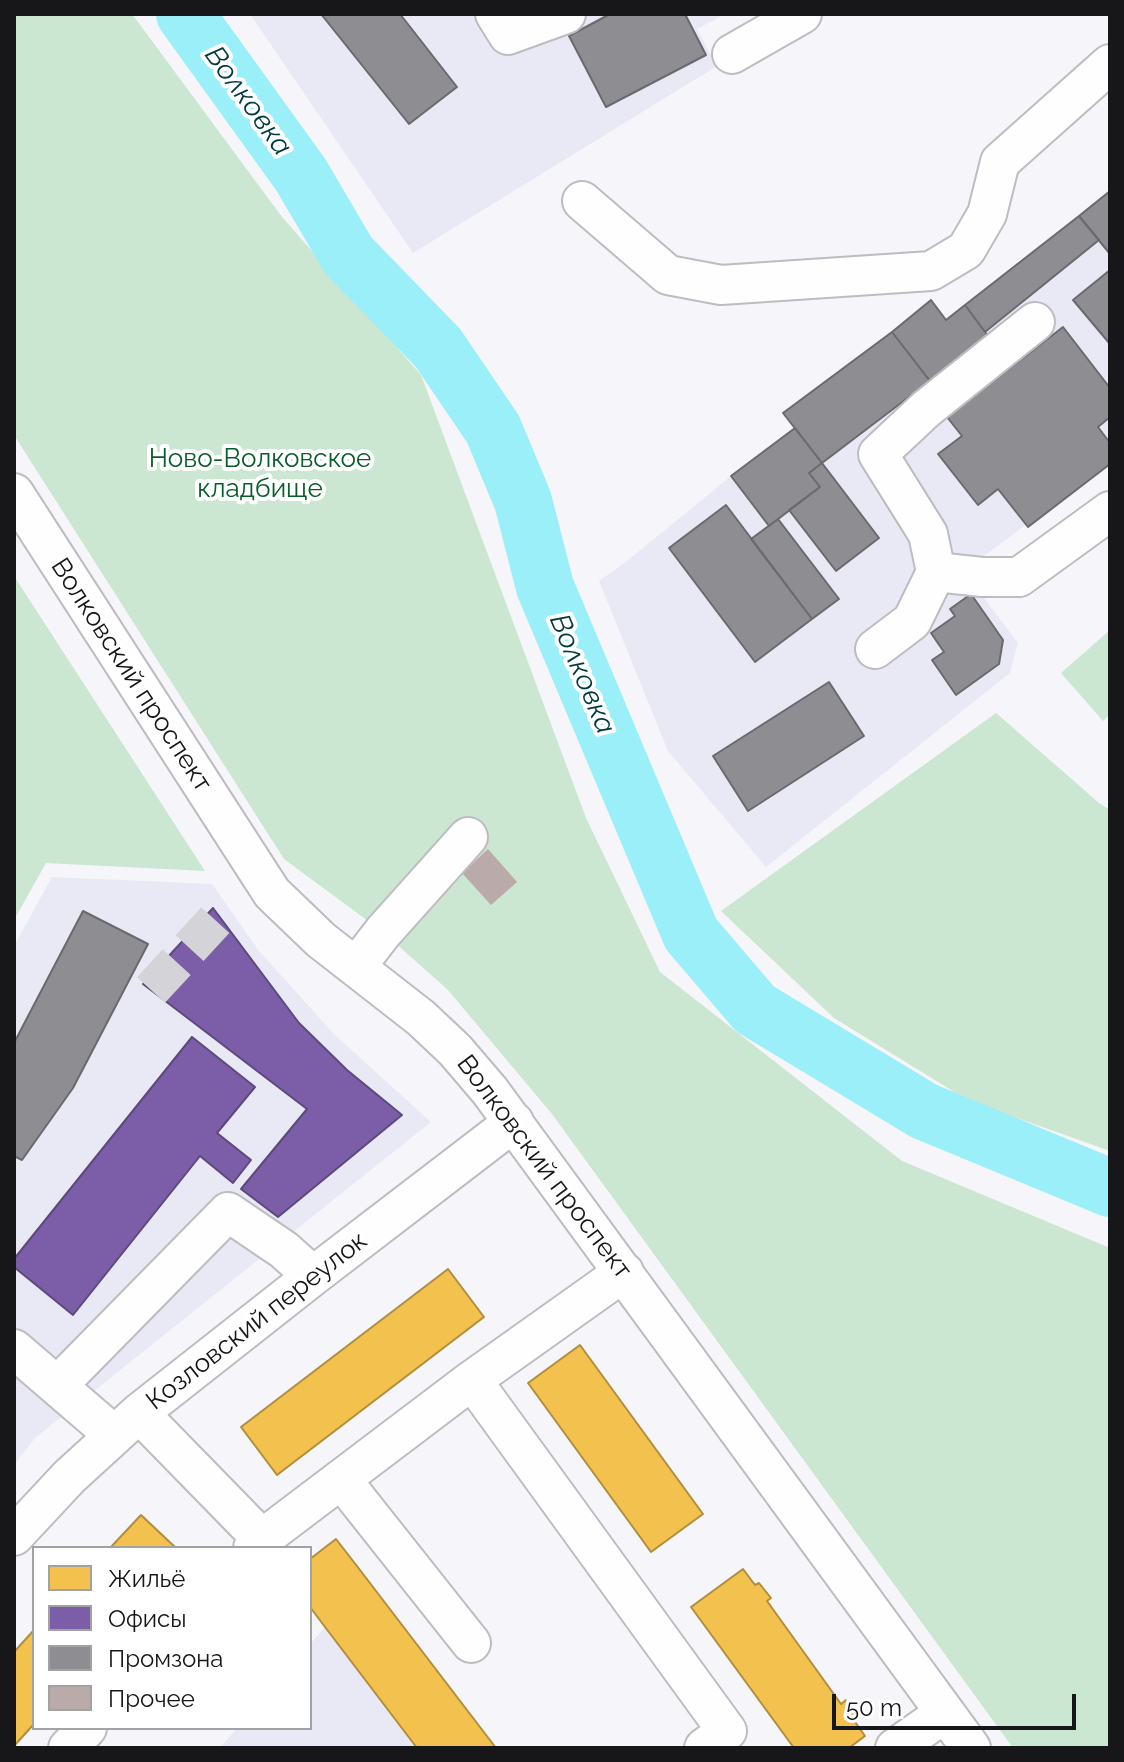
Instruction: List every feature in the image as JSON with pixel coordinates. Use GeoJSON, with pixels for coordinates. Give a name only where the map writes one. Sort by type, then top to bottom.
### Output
{"type":"FeatureCollection","features":[{"type":"Feature","properties":{"kind":"street"},"geometry":{"type":"LineString","coordinates":[[495,14],[508,35],[566,14]]}},
{"type":"Feature","properties":{"kind":"street"},"geometry":{"type":"LineString","coordinates":[[732,54],[802,14]]}},
{"type":"Feature","properties":{"kind":"street"},"geometry":{"type":"LineString","coordinates":[[582,201],[668,275],[721,285],[931,271],[966,250],[987,214],[1000,162],[1110,64]]}},
{"type":"Feature","properties":{"kind":"street"},"geometry":{"type":"LineString","coordinates":[[875,649],[912,621],[936,572],[928,534],[878,454],[926,409],[1035,322]]}},
{"type":"Feature","properties":{"kind":"street","name":"Волковский проспект"},"geometry":{"type":"LineString","coordinates":[[14,493],[272,893],[321,940],[421,1018],[455,1050],[514,1122],[971,1748]]}},
{"type":"Feature","properties":{"kind":"street"},"geometry":{"type":"LineString","coordinates":[[936,572],[1019,577],[1110,511]]}},
{"type":"Feature","properties":{"kind":"street"},"geometry":{"type":"LineString","coordinates":[[356,967],[468,837]]}},
{"type":"Feature","properties":{"kind":"street","name":"Козловский переулок"},"geometry":{"type":"LineString","coordinates":[[14,1536],[69,1477],[127,1424],[514,1122]]}},
{"type":"Feature","properties":{"kind":"street"},"geometry":{"type":"LineString","coordinates":[[57,1386],[228,1212],[284,1250],[313,1276]]}},
{"type":"Feature","properties":{"kind":"street"},"geometry":{"type":"LineString","coordinates":[[14,1349],[57,1386],[127,1424],[258,1544],[472,1380],[624,1272]]}},
{"type":"Feature","properties":{"kind":"street"},"geometry":{"type":"LineString","coordinates":[[472,1380],[727,1731],[713,1745]]}},
{"type":"Feature","properties":{"kind":"street"},"geometry":{"type":"LineString","coordinates":[[341,1479],[471,1643]]}},
{"type":"Feature","properties":{"kind":"street"},"geometry":{"type":"LineString","coordinates":[[895,1748],[945,1713]]}},
{"type":"Feature","properties":{"kind":"street"},"geometry":{"type":"LineString","coordinates":[[68,1748],[85,1730]]}},
{"type":"Feature","properties":{"kind":"shaded area"},"geometry":{"type":"Polygon","coordinates":[[[250,14],[725,14],[697,29],[717,66],[413,253],[250,14]]]}},
{"type":"Feature","properties":{"kind":"shaded area"},"geometry":{"type":"Polygon","coordinates":[[[1110,191],[1110,462],[984,556],[981,594],[1018,643],[1010,673],[766,867],[668,751],[599,581],[794,428],[892,332],[931,300],[947,320],[1110,191]]]}},
{"type":"Feature","properties":{"kind":"shaded area"},"geometry":{"type":"Polygon","coordinates":[[[52,877],[212,884],[259,951],[335,1035],[431,1122],[35,1438],[14,1465],[14,946],[52,877]]]}},
{"type":"Feature","properties":{"kind":"shaded area"},"geometry":{"type":"Polygon","coordinates":[[[325,1627],[417,1748],[220,1748],[235,1730],[312,1730],[312,1642],[325,1627]]]}},
{"type":"Feature","properties":{"kind":"green space","name":"Ново-Волковское кладбище"},"geometry":{"type":"Polygon","coordinates":[[[14,14],[132,14],[282,217],[421,375],[586,818],[660,972],[902,1161],[1110,1248],[1110,1748],[1013,1748],[552,1114],[448,990],[383,932],[284,859],[14,435],[14,14]]]}},
{"type":"Feature","properties":{"kind":"green space"},"geometry":{"type":"Polygon","coordinates":[[[14,576],[205,871],[46,863],[14,920],[14,576]]]}},
{"type":"Feature","properties":{"kind":"green space"},"geometry":{"type":"Polygon","coordinates":[[[1110,630],[1110,714],[1103,721],[1061,673],[1110,630]]]}},
{"type":"Feature","properties":{"kind":"green space"},"geometry":{"type":"Polygon","coordinates":[[[996,713],[1110,810],[1110,1151],[969,1101],[834,1018],[721,911],[996,713]]]}},
{"type":"Feature","properties":{"kind":"building: Жильё"},"geometry":{"type":"Polygon","coordinates":[[[448,1269],[484,1317],[277,1475],[241,1427],[448,1269]]]}},
{"type":"Feature","properties":{"kind":"building: Жильё"},"geometry":{"type":"Polygon","coordinates":[[[580,1345],[703,1514],[651,1552],[528,1383],[580,1345]]]}},
{"type":"Feature","properties":{"kind":"building: Жильё"},"geometry":{"type":"Polygon","coordinates":[[[141,1515],[174,1546],[112,1546],[141,1515]]]}},
{"type":"Feature","properties":{"kind":"building: Жильё"},"geometry":{"type":"Polygon","coordinates":[[[336,1539],[496,1748],[417,1748],[312,1610],[312,1557],[336,1539]]]}},
{"type":"Feature","properties":{"kind":"building: Жильё"},"geometry":{"type":"Polygon","coordinates":[[[743,1569],[755,1585],[759,1583],[771,1598],[767,1601],[841,1704],[846,1700],[858,1716],[853,1719],[865,1736],[849,1748],[794,1748],[691,1607],[743,1569]]]}},
{"type":"Feature","properties":{"kind":"building: Жильё"},"geometry":{"type":"Polygon","coordinates":[[[32,1632],[32,1726],[14,1746],[14,1652],[32,1632]]]}},
{"type":"Feature","properties":{"kind":"building: Офисы"},"geometry":{"type":"Polygon","coordinates":[[[213,908],[299,1023],[347,1070],[402,1115],[278,1217],[241,1189],[307,1109],[143,984],[213,908]]]}},
{"type":"Feature","properties":{"kind":"building: Офисы"},"geometry":{"type":"Polygon","coordinates":[[[192,1037],[255,1087],[217,1133],[251,1160],[233,1183],[200,1156],[73,1315],[14,1267],[14,1259],[192,1037]]]}},
{"type":"Feature","properties":{"kind":"building: Промзона"},"geometry":{"type":"Polygon","coordinates":[[[321,14],[400,14],[457,87],[409,124],[321,14]]]}},
{"type":"Feature","properties":{"kind":"building: Промзона"},"geometry":{"type":"Polygon","coordinates":[[[610,14],[685,14],[706,55],[606,107],[569,36],[610,14]]]}},
{"type":"Feature","properties":{"kind":"building: Промзона"},"geometry":{"type":"Polygon","coordinates":[[[1110,191],[1110,254],[1079,216],[1110,191]]]}},
{"type":"Feature","properties":{"kind":"building: Промзона"},"geometry":{"type":"Polygon","coordinates":[[[1079,216],[1099,240],[985,332],[965,305],[1079,216]]]}},
{"type":"Feature","properties":{"kind":"building: Промзона"},"geometry":{"type":"Polygon","coordinates":[[[1110,270],[1110,344],[1073,300],[1110,270]]]}},
{"type":"Feature","properties":{"kind":"building: Промзона"},"geometry":{"type":"Polygon","coordinates":[[[931,300],[946,320],[965,305],[988,336],[930,381],[892,332],[931,300]]]}},
{"type":"Feature","properties":{"kind":"building: Промзона"},"geometry":{"type":"Polygon","coordinates":[[[1063,327],[1110,388],[1110,417],[1098,427],[1110,443],[1110,464],[1028,527],[998,489],[978,505],[938,454],[962,436],[947,417],[1063,327]]]}},
{"type":"Feature","properties":{"kind":"building: Промзона"},"geometry":{"type":"Polygon","coordinates":[[[892,332],[930,381],[822,463],[783,413],[892,332]]]}},
{"type":"Feature","properties":{"kind":"building: Промзона"},"geometry":{"type":"Polygon","coordinates":[[[795,428],[822,463],[809,473],[820,487],[769,526],[731,476],[795,428]]]}},
{"type":"Feature","properties":{"kind":"building: Промзона"},"geometry":{"type":"Polygon","coordinates":[[[822,463],[879,538],[836,571],[789,510],[820,487],[809,473],[822,463]]]}},
{"type":"Feature","properties":{"kind":"building: Промзона"},"geometry":{"type":"Polygon","coordinates":[[[726,505],[812,619],[755,662],[669,548],[726,505]]]}},
{"type":"Feature","properties":{"kind":"building: Промзона"},"geometry":{"type":"Polygon","coordinates":[[[778,519],[839,599],[812,619],[751,539],[778,519]]]}},
{"type":"Feature","properties":{"kind":"building: Промзона"},"geometry":{"type":"Polygon","coordinates":[[[971,594],[1003,640],[999,664],[956,695],[932,660],[944,652],[931,633],[955,616],[950,609],[971,594]]]}},
{"type":"Feature","properties":{"kind":"building: Промзона"},"geometry":{"type":"Polygon","coordinates":[[[829,682],[864,736],[748,811],[713,756],[829,682]]]}},
{"type":"Feature","properties":{"kind":"building: Промзона"},"geometry":{"type":"Polygon","coordinates":[[[83,911],[148,944],[73,1088],[22,1160],[14,1156],[14,1043],[83,911]]]}},
{"type":"Feature","properties":{"kind":"building: Прочее"},"geometry":{"type":"Polygon","coordinates":[[[488,849],[517,882],[491,905],[462,873],[488,849]]]}},
{"type":"Feature","properties":{"kind":"waterway","name":"Волковка"},"geometry":{"type":"LineString","coordinates":[[185,14],[301,175],[348,255],[438,348],[493,429],[523,501],[545,587],[691,934],[755,1009],[924,1111],[1110,1188]]}},
{"type":"Feature","properties":{"kind":"tunnel"},"geometry":{"type":"LineString","coordinates":[[151,990],[219,916]]}}]}
